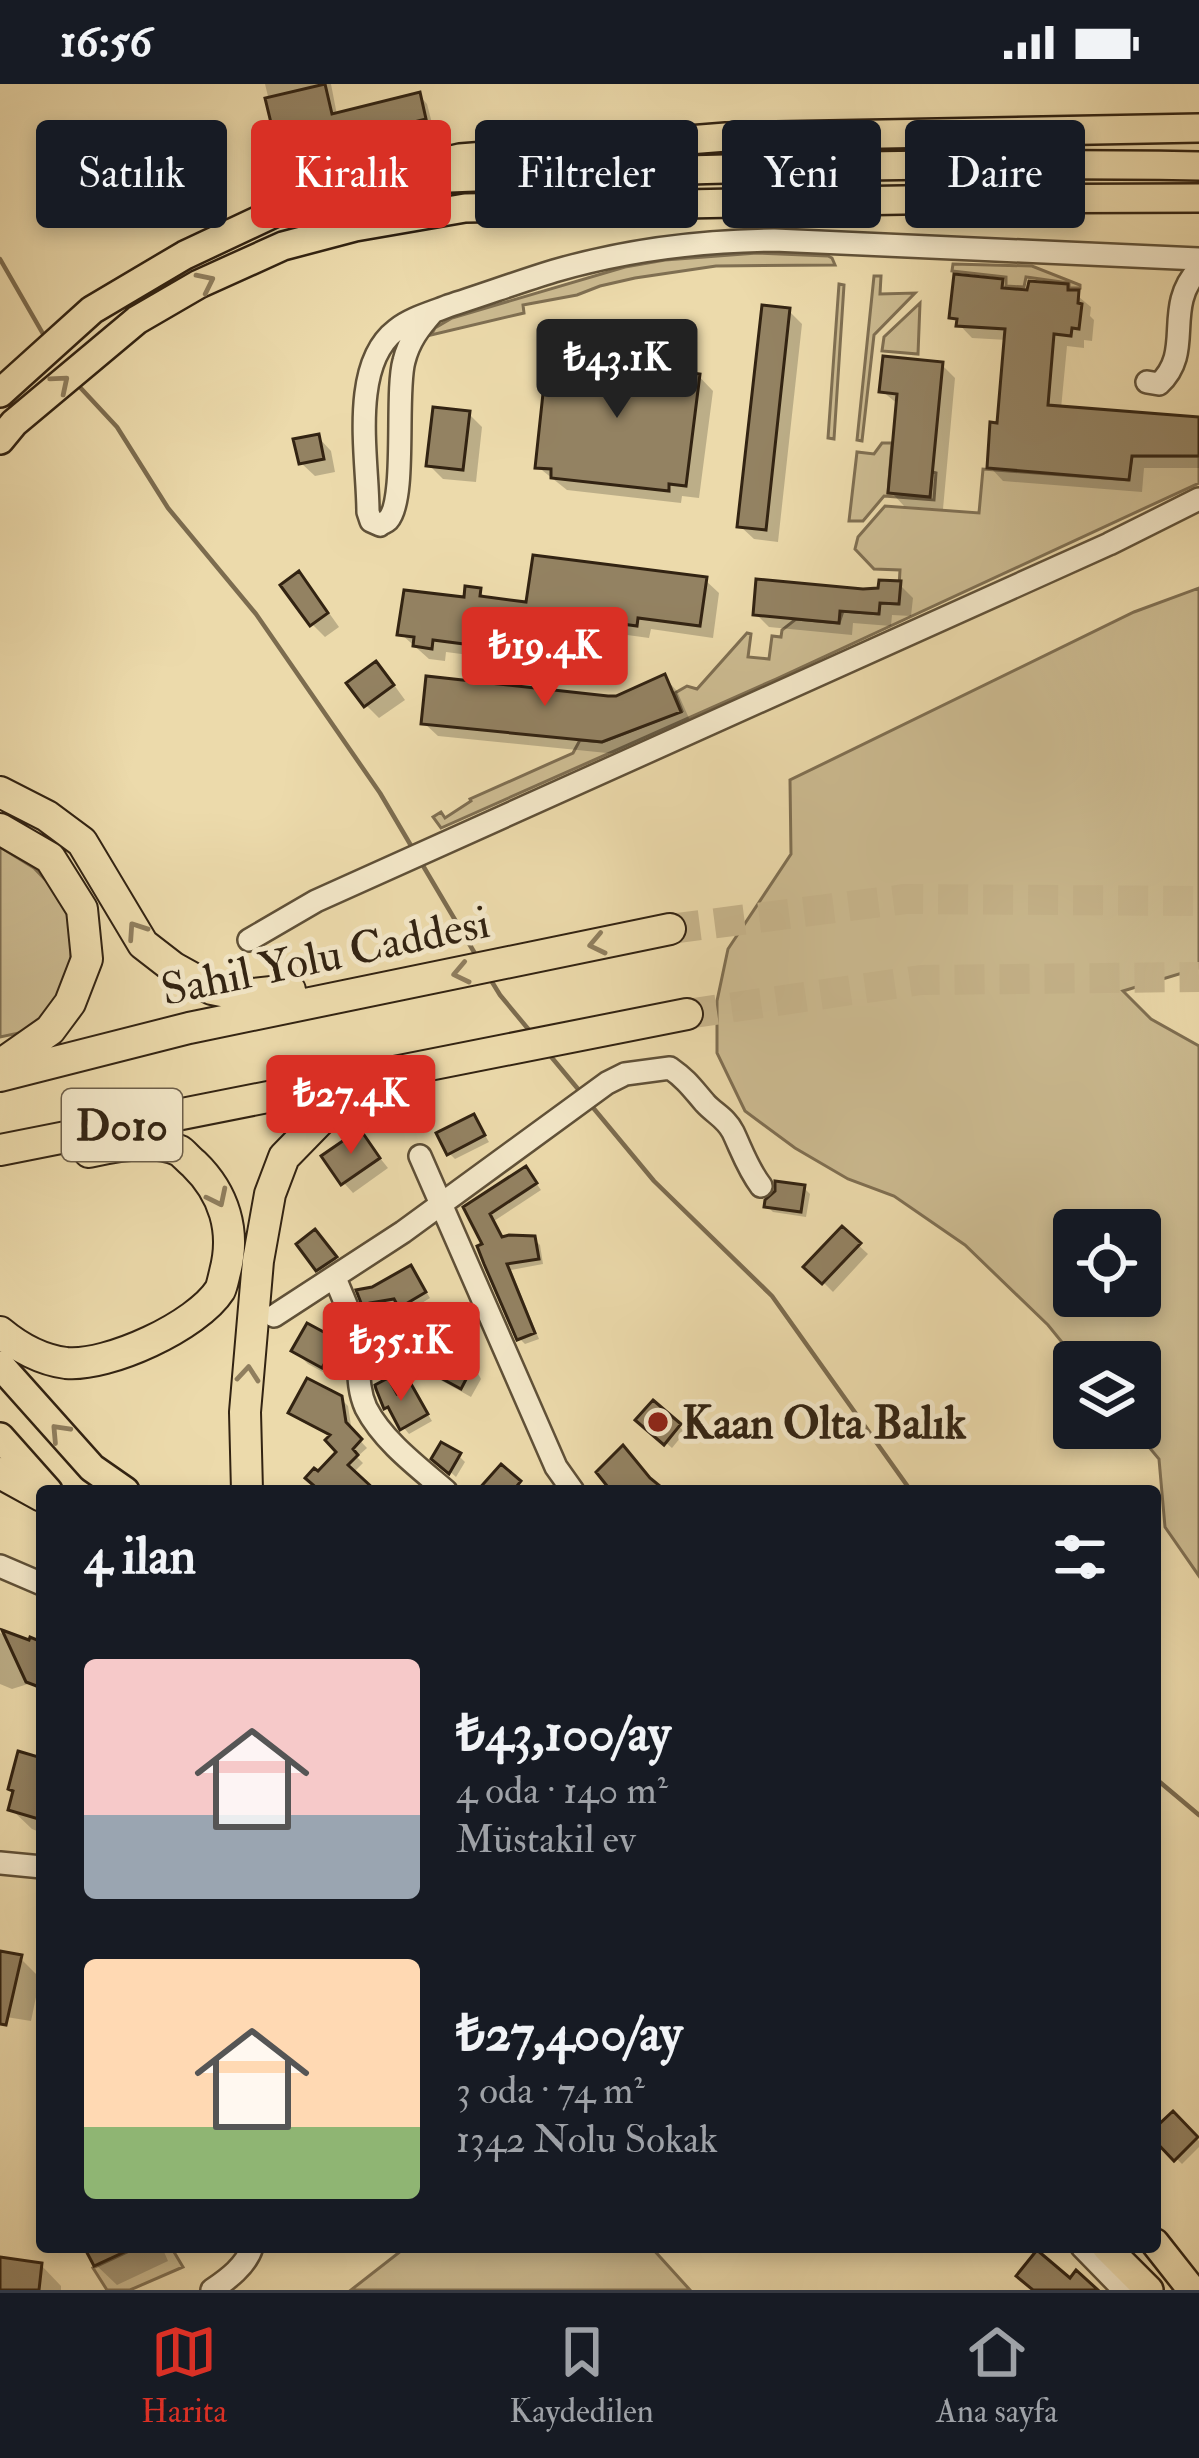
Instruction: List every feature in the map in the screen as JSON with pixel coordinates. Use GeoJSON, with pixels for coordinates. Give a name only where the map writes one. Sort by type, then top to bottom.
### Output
{"type":"FeatureCollection","features":[{"type":"Feature","properties":{"kind":"highway"},"geometry":{"type":"LineString","coordinates":[[0,791],[82,842],[143,944],[212,989],[242,995],[398,986]]}},
{"type":"Feature","properties":{"kind":"highway"},"geometry":{"type":"LineString","coordinates":[[0,829],[50,858],[82,909],[87,959],[70,1003],[50,1030],[0,1064]]}},
{"type":"Feature","properties":{"kind":"highway","name":"Sahil Yolu Caddesi"},"geometry":{"type":"LineString","coordinates":[[0,1076],[189,1028],[670,929]]}},
{"type":"Feature","properties":{"kind":"highway","name":"D010"},"geometry":{"type":"LineString","coordinates":[[0,1150],[687,1014]]}},
{"type":"Feature","properties":{"kind":"highway"},"geometry":{"type":"LineString","coordinates":[[248,1485],[245,1412],[258,1261],[270,1193],[284,1156],[326,1114],[475,1056]]}},
{"type":"Feature","properties":{"kind":"highway"},"geometry":{"type":"LineString","coordinates":[[0,1160],[68,1157],[145,1144],[181,1152],[211,1181],[227,1215],[231,1250],[221,1288],[193,1318],[106,1359],[66,1363],[19,1347],[0,1332]]}},
{"type":"Feature","properties":{"kind":"highway"},"geometry":{"type":"LineString","coordinates":[[0,1473],[36,1489]]}},
{"type":"Feature","properties":{"kind":"main road"},"geometry":{"type":"LineString","coordinates":[[451,160],[726,137],[1199,128]]}},
{"type":"Feature","properties":{"kind":"main road"},"geometry":{"type":"LineString","coordinates":[[451,178],[941,164],[1199,166]]}},
{"type":"Feature","properties":{"kind":"main road"},"geometry":{"type":"LineString","coordinates":[[7,432],[136,320],[199,284],[283,246],[355,227],[465,208],[1199,199]]}},
{"type":"Feature","properties":{"kind":"main road"},"geometry":{"type":"LineString","coordinates":[[0,393],[92,310],[185,255],[251,224]]}},
{"type":"Feature","properties":{"kind":"main road"},"geometry":{"type":"LineString","coordinates":[[0,1365],[92,1468],[116,1485]]}},
{"type":"Feature","properties":{"kind":"main road"},"geometry":{"type":"LineString","coordinates":[[0,1437],[39,1485]]}},
{"type":"Feature","properties":{"kind":"main road"},"geometry":{"type":"LineString","coordinates":[[1161,2251],[1192,2290]]}},
{"type":"Feature","properties":{"kind":"main road"},"geometry":{"type":"LineString","coordinates":[[1112,2253],[1148,2290]]}},
{"type":"Feature","properties":{"kind":"street"},"geometry":{"type":"LineString","coordinates":[[432,313],[414,334],[404,357],[393,511],[380,525],[371,521],[368,512],[364,410],[368,379],[391,333],[432,313],[554,272],[613,256],[728,241],[1199,259]]}},
{"type":"Feature","properties":{"kind":"street"},"geometry":{"type":"LineString","coordinates":[[1147,382],[1159,384],[1170,374],[1178,342],[1180,297],[1199,269]]}},
{"type":"Feature","properties":{"kind":"street"},"geometry":{"type":"LineString","coordinates":[[249,940],[316,902],[1199,499]]}},
{"type":"Feature","properties":{"kind":"street"},"geometry":{"type":"LineString","coordinates":[[274,1316],[404,1232],[560,1116],[625,1074],[670,1068],[683,1076],[725,1119],[761,1186]]}},
{"type":"Feature","properties":{"kind":"street"},"geometry":{"type":"LineString","coordinates":[[420,1156],[556,1467],[569,1485]]}},
{"type":"Feature","properties":{"kind":"street"},"geometry":{"type":"LineString","coordinates":[[335,1278],[358,1343],[358,1376],[367,1408],[400,1451],[439,1485]]}},
{"type":"Feature","properties":{"kind":"street"},"geometry":{"type":"LineString","coordinates":[[0,1565],[36,1581]]}},
{"type":"Feature","properties":{"kind":"street"},"geometry":{"type":"LineString","coordinates":[[0,1583],[36,1595]]}},
{"type":"Feature","properties":{"kind":"street"},"geometry":{"type":"LineString","coordinates":[[0,1863],[36,1866]]}},
{"type":"Feature","properties":{"kind":"street"},"geometry":{"type":"LineString","coordinates":[[212,2290],[250,2253]]}},
{"type":"Feature","properties":{"kind":"street"},"geometry":{"type":"LineString","coordinates":[[1088,2253],[1124,2290]]}},
{"type":"Feature","properties":{"kind":"shaded area"},"geometry":{"type":"Polygon","coordinates":[[[757,253],[828,256],[835,265],[716,266],[635,278],[523,305],[524,313],[431,335],[452,318],[625,267],[757,253]]]}},
{"type":"Feature","properties":{"kind":"shaded area"},"geometry":{"type":"Polygon","coordinates":[[[953,264],[1032,266],[1080,288],[1026,277],[1024,287],[1006,286],[1006,277],[952,271],[953,264]]]}},
{"type":"Feature","properties":{"kind":"shaded area"},"geometry":{"type":"Polygon","coordinates":[[[874,276],[881,276],[880,294],[915,293],[874,335],[862,441],[857,440],[874,276]]]}},
{"type":"Feature","properties":{"kind":"shaded area"},"geometry":{"type":"Polygon","coordinates":[[[839,284],[844,285],[834,439],[828,438],[839,284]]]}},
{"type":"Feature","properties":{"kind":"shaded area"},"geometry":{"type":"Polygon","coordinates":[[[920,303],[918,354],[882,351],[884,337],[920,303]]]}},
{"type":"Feature","properties":{"kind":"shaded area"},"geometry":{"type":"Polygon","coordinates":[[[882,443],[892,443],[888,493],[930,497],[932,472],[936,473],[934,500],[884,496],[863,521],[849,521],[857,452],[874,454],[882,443]]]}},
{"type":"Feature","properties":{"kind":"shaded area"},"geometry":{"type":"Polygon","coordinates":[[[1132,456],[1199,456],[1199,483],[441,828],[433,817],[441,812],[445,818],[470,799],[573,753],[580,740],[602,742],[682,711],[675,693],[687,686],[697,689],[747,633],[751,634],[748,657],[769,659],[772,636],[781,637],[782,630],[796,619],[839,623],[843,611],[878,614],[880,603],[898,604],[900,570],[874,569],[855,549],[858,537],[885,506],[979,513],[983,469],[1128,480],[1132,456]]]}},
{"type":"Feature","properties":{"kind":"shaded area"},"geometry":{"type":"Polygon","coordinates":[[[1199,588],[1199,968],[1123,991],[1151,1019],[1199,1046],[1199,1576],[1165,1527],[1159,1459],[1151,1449],[1161,1449],[1161,1341],[1061,1341],[965,1245],[894,1196],[848,1179],[795,1148],[745,1111],[717,1053],[717,1001],[728,949],[791,854],[790,780],[1134,612],[1199,588]]]}},
{"type":"Feature","properties":{"kind":"shaded area"},"geometry":{"type":"Polygon","coordinates":[[[0,847],[34,868],[57,892],[73,927],[69,984],[33,1030],[0,1037],[0,847]]]}},
{"type":"Feature","properties":{"kind":"shaded area"},"geometry":{"type":"Polygon","coordinates":[[[125,2253],[175,2253],[183,2267],[130,2290],[107,2290],[93,2268],[125,2253]]]}},
{"type":"Feature","properties":{"kind":"shaded area"},"geometry":{"type":"Polygon","coordinates":[[[398,2253],[656,2253],[690,2290],[351,2290],[398,2253]]]}},
{"type":"Feature","properties":{"kind":"building"},"geometry":{"type":"Polygon","coordinates":[[[325,84],[332,114],[420,92],[426,119],[270,120],[265,98],[325,84]]]}},
{"type":"Feature","properties":{"kind":"building"},"geometry":{"type":"Polygon","coordinates":[[[954,274],[1003,279],[1002,288],[1027,290],[1029,281],[1068,284],[1068,290],[1079,290],[1079,329],[1072,328],[1071,336],[1054,334],[1048,405],[1199,417],[1199,456],[1132,456],[1129,480],[987,468],[990,422],[997,423],[1005,329],[956,326],[957,319],[949,318],[954,274]]]}},
{"type":"Feature","properties":{"kind":"building"},"geometry":{"type":"Polygon","coordinates":[[[762,305],[790,308],[766,530],[737,527],[762,305]]]}},
{"type":"Feature","properties":{"kind":"building"},"geometry":{"type":"Polygon","coordinates":[[[566,351],[692,365],[692,373],[700,374],[686,486],[669,484],[669,491],[551,478],[551,469],[535,468],[547,356],[564,357],[566,351]]]}},
{"type":"Feature","properties":{"kind":"building"},"geometry":{"type":"Polygon","coordinates":[[[883,356],[943,362],[930,497],[888,493],[897,394],[879,392],[883,356]]]}},
{"type":"Feature","properties":{"kind":"building"},"geometry":{"type":"Polygon","coordinates":[[[433,407],[470,411],[463,470],[426,466],[433,407]]]}},
{"type":"Feature","properties":{"kind":"building"},"geometry":{"type":"Polygon","coordinates":[[[319,434],[324,459],[299,464],[293,439],[319,434]]]}},
{"type":"Feature","properties":{"kind":"building"},"geometry":{"type":"Polygon","coordinates":[[[533,555],[707,577],[700,626],[638,618],[637,626],[578,618],[573,658],[433,640],[432,649],[413,646],[414,637],[397,635],[404,590],[464,597],[465,586],[481,588],[480,596],[526,602],[533,555]]]}},
{"type":"Feature","properties":{"kind":"building"},"geometry":{"type":"Polygon","coordinates":[[[299,571],[328,613],[310,626],[280,585],[299,571]]]}},
{"type":"Feature","properties":{"kind":"building"},"geometry":{"type":"Polygon","coordinates":[[[756,579],[863,589],[878,588],[879,580],[901,581],[899,604],[880,603],[879,614],[840,611],[839,623],[753,615],[756,579]]]}},
{"type":"Feature","properties":{"kind":"building"},"geometry":{"type":"Polygon","coordinates":[[[376,661],[394,685],[364,707],[346,683],[376,661]]]}},
{"type":"Feature","properties":{"kind":"building"},"geometry":{"type":"Polygon","coordinates":[[[665,674],[681,712],[602,742],[421,724],[426,676],[616,696],[665,674]]]}},
{"type":"Feature","properties":{"kind":"building"},"geometry":{"type":"Polygon","coordinates":[[[474,1114],[485,1135],[447,1155],[436,1133],[474,1114]]]}},
{"type":"Feature","properties":{"kind":"building"},"geometry":{"type":"Polygon","coordinates":[[[360,1129],[380,1158],[341,1185],[321,1156],[360,1129]]]}},
{"type":"Feature","properties":{"kind":"building"},"geometry":{"type":"Polygon","coordinates":[[[526,1166],[537,1183],[490,1214],[502,1237],[535,1236],[539,1259],[507,1264],[535,1333],[517,1340],[477,1246],[482,1244],[463,1207],[526,1166]]]}},
{"type":"Feature","properties":{"kind":"building"},"geometry":{"type":"Polygon","coordinates":[[[775,1181],[805,1185],[801,1212],[764,1207],[775,1191],[775,1181]]]}},
{"type":"Feature","properties":{"kind":"building"},"geometry":{"type":"Polygon","coordinates":[[[842,1226],[861,1243],[822,1284],[803,1267],[842,1226]]]}},
{"type":"Feature","properties":{"kind":"building"},"geometry":{"type":"Polygon","coordinates":[[[315,1229],[337,1257],[316,1271],[296,1244],[315,1229]]]}},
{"type":"Feature","properties":{"kind":"building"},"geometry":{"type":"Polygon","coordinates":[[[411,1265],[426,1292],[399,1308],[394,1299],[370,1303],[372,1321],[368,1321],[356,1290],[372,1287],[411,1265]]]}},
{"type":"Feature","properties":{"kind":"building"},"geometry":{"type":"Polygon","coordinates":[[[373,1314],[380,1328],[406,1326],[408,1360],[393,1352],[397,1358],[375,1359],[373,1314]]]}},
{"type":"Feature","properties":{"kind":"building"},"geometry":{"type":"Polygon","coordinates":[[[307,1323],[331,1336],[333,1348],[322,1368],[291,1351],[307,1323]]]}},
{"type":"Feature","properties":{"kind":"building"},"geometry":{"type":"Polygon","coordinates":[[[437,1334],[472,1352],[465,1353],[472,1368],[461,1389],[415,1364],[430,1355],[424,1356],[437,1334]]]}},
{"type":"Feature","properties":{"kind":"building"},"geometry":{"type":"Polygon","coordinates":[[[307,1378],[342,1396],[346,1422],[362,1439],[353,1449],[358,1455],[348,1465],[370,1485],[313,1485],[305,1478],[336,1452],[325,1440],[330,1435],[288,1413],[307,1378]]]}},
{"type":"Feature","properties":{"kind":"building"},"geometry":{"type":"Polygon","coordinates":[[[388,1378],[397,1394],[410,1382],[428,1414],[400,1430],[388,1407],[384,1409],[375,1385],[388,1378]]]}},
{"type":"Feature","properties":{"kind":"building"},"geometry":{"type":"Polygon","coordinates":[[[653,1400],[681,1424],[664,1445],[635,1420],[653,1400]]]}},
{"type":"Feature","properties":{"kind":"building"},"geometry":{"type":"Polygon","coordinates":[[[441,1442],[461,1453],[449,1474],[431,1459],[441,1442]]]}},
{"type":"Feature","properties":{"kind":"building"},"geometry":{"type":"Polygon","coordinates":[[[623,1445],[659,1485],[606,1485],[596,1472],[623,1445]]]}},
{"type":"Feature","properties":{"kind":"building"},"geometry":{"type":"Polygon","coordinates":[[[501,1464],[521,1481],[518,1485],[482,1485],[501,1464]]]}},
{"type":"Feature","properties":{"kind":"building"},"geometry":{"type":"Polygon","coordinates":[[[2,1630],[36,1640],[36,1686],[26,1682],[2,1630]]]}},
{"type":"Feature","properties":{"kind":"building"},"geometry":{"type":"Polygon","coordinates":[[[18,1751],[36,1756],[36,1818],[8,1810],[13,1791],[8,1789],[18,1751]]]}},
{"type":"Feature","properties":{"kind":"building"},"geometry":{"type":"Polygon","coordinates":[[[0,1951],[22,1955],[6,2025],[0,2024],[0,1951]]]}},
{"type":"Feature","properties":{"kind":"building"},"geometry":{"type":"Polygon","coordinates":[[[1173,2111],[1198,2137],[1174,2161],[1161,2147],[1161,2122],[1173,2111]]]}},
{"type":"Feature","properties":{"kind":"building"},"geometry":{"type":"Polygon","coordinates":[[[87,2253],[122,2253],[94,2266],[87,2253]]]}},
{"type":"Feature","properties":{"kind":"building"},"geometry":{"type":"Polygon","coordinates":[[[1035,2253],[1041,2253],[1070,2278],[1076,2270],[1098,2290],[1033,2290],[1016,2276],[1035,2253]]]}},
{"type":"Feature","properties":{"kind":"building"},"geometry":{"type":"Polygon","coordinates":[[[0,2257],[42,2263],[39,2290],[0,2290],[0,2257]]]}},
{"type":"Feature","properties":{"kind":"waterway"},"geometry":{"type":"LineString","coordinates":[[0,259],[46,339]]}},
{"type":"Feature","properties":{"kind":"waterway"},"geometry":{"type":"LineString","coordinates":[[76,383],[117,427],[168,508],[256,614],[380,793],[413,849]]}},
{"type":"Feature","properties":{"kind":"waterway"},"geometry":{"type":"LineString","coordinates":[[422,864],[477,957]]}},
{"type":"Feature","properties":{"kind":"waterway"},"geometry":{"type":"LineString","coordinates":[[489,977],[529,1030]]}},
{"type":"Feature","properties":{"kind":"waterway"},"geometry":{"type":"LineString","coordinates":[[548,1053],[583,1095]]}},
{"type":"Feature","properties":{"kind":"waterway"},"geometry":{"type":"LineString","coordinates":[[590,1104],[654,1181],[772,1296],[907,1485]]}},
{"type":"Feature","properties":{"kind":"waterway"},"geometry":{"type":"LineString","coordinates":[[1161,1783],[1199,1815]]}},
{"type":"Feature","properties":{"kind":"tunnel"},"geometry":{"type":"LineString","coordinates":[[670,929],[905,899],[1199,901]]}},
{"type":"Feature","properties":{"kind":"tunnel"},"geometry":{"type":"LineString","coordinates":[[687,1014],[921,980],[1199,977]]}},
{"type":"Feature","properties":{"kind":"place","name":"Kaan Olta Balık"},"geometry":{"type":"Point","coordinates":[658,1422]}}]}
